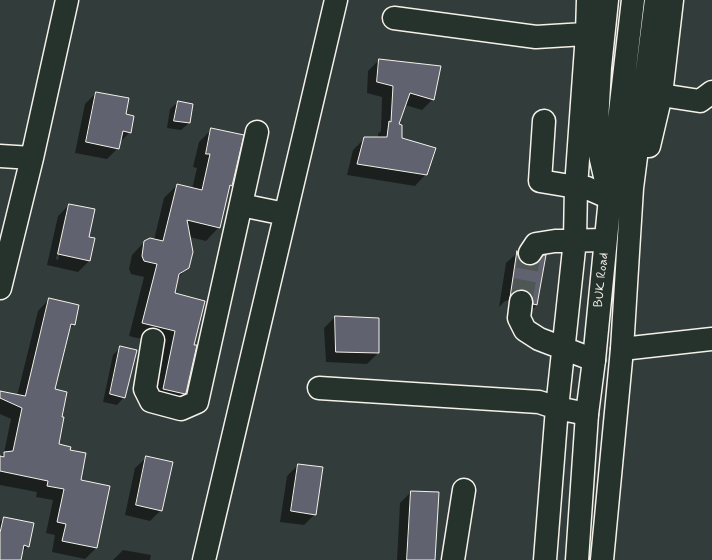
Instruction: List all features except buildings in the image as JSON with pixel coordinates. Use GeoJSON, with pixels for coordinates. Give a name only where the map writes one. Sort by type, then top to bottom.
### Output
{"type":"FeatureCollection","features":[{"type":"Feature","properties":{"kind":"main road"},"geometry":{"type":"LineString","coordinates":[[0,288],[32,158],[68,0]]}},
{"type":"Feature","properties":{"kind":"main road"},"geometry":{"type":"LineString","coordinates":[[204,560],[336,0]]}},
{"type":"Feature","properties":{"kind":"main road"},"geometry":{"type":"LineString","coordinates":[[588,0],[596,33],[600,67],[597,123],[600,155],[610,198]]}},
{"type":"Feature","properties":{"kind":"main road"},"geometry":{"type":"LineString","coordinates":[[545,560],[557,408],[575,240],[576,187],[596,33],[608,0]]}},
{"type":"Feature","properties":{"kind":"main road","name":"BUK Road"},"geometry":{"type":"LineString","coordinates":[[577,560],[587,414],[594,360],[610,198],[634,0]]}},
{"type":"Feature","properties":{"kind":"main road","name":"BUK Road"},"geometry":{"type":"LineString","coordinates":[[602,560],[622,349],[632,188],[656,0]]}},
{"type":"Feature","properties":{"kind":"main road"},"geometry":{"type":"LineString","coordinates":[[632,188],[647,151],[662,95],[672,0]]}},
{"type":"Feature","properties":{"kind":"main road"},"geometry":{"type":"LineString","coordinates":[[394,18],[536,37],[596,33]]}},
{"type":"Feature","properties":{"kind":"main road"},"geometry":{"type":"LineString","coordinates":[[662,95],[700,101],[712,92]]}},
{"type":"Feature","properties":{"kind":"main road"},"geometry":{"type":"LineString","coordinates":[[544,121],[540,181],[587,188],[610,198]]}},
{"type":"Feature","properties":{"kind":"main road"},"geometry":{"type":"LineString","coordinates":[[153,340],[144,389],[151,401],[181,409],[197,402],[257,132]]}},
{"type":"Feature","properties":{"kind":"main road"},"geometry":{"type":"LineString","coordinates":[[0,156],[32,158]]}},
{"type":"Feature","properties":{"kind":"main road"},"geometry":{"type":"LineString","coordinates":[[241,205],[285,214]]}},
{"type":"Feature","properties":{"kind":"main road"},"geometry":{"type":"LineString","coordinates":[[530,253],[536,244],[555,241],[606,240]]}},
{"type":"Feature","properties":{"kind":"main road"},"geometry":{"type":"LineString","coordinates":[[521,302],[519,318],[524,330],[539,339],[594,360]]}},
{"type":"Feature","properties":{"kind":"main road"},"geometry":{"type":"LineString","coordinates":[[622,349],[712,339]]}},
{"type":"Feature","properties":{"kind":"main road"},"geometry":{"type":"LineString","coordinates":[[319,388],[539,402],[557,408],[587,414]]}},
{"type":"Feature","properties":{"kind":"main road"},"geometry":{"type":"LineString","coordinates":[[453,560],[464,490]]}},
{"type":"Feature","properties":{"kind":"tunnel"},"geometry":{"type":"LineString","coordinates":[[521,302],[530,253]]}}]}
